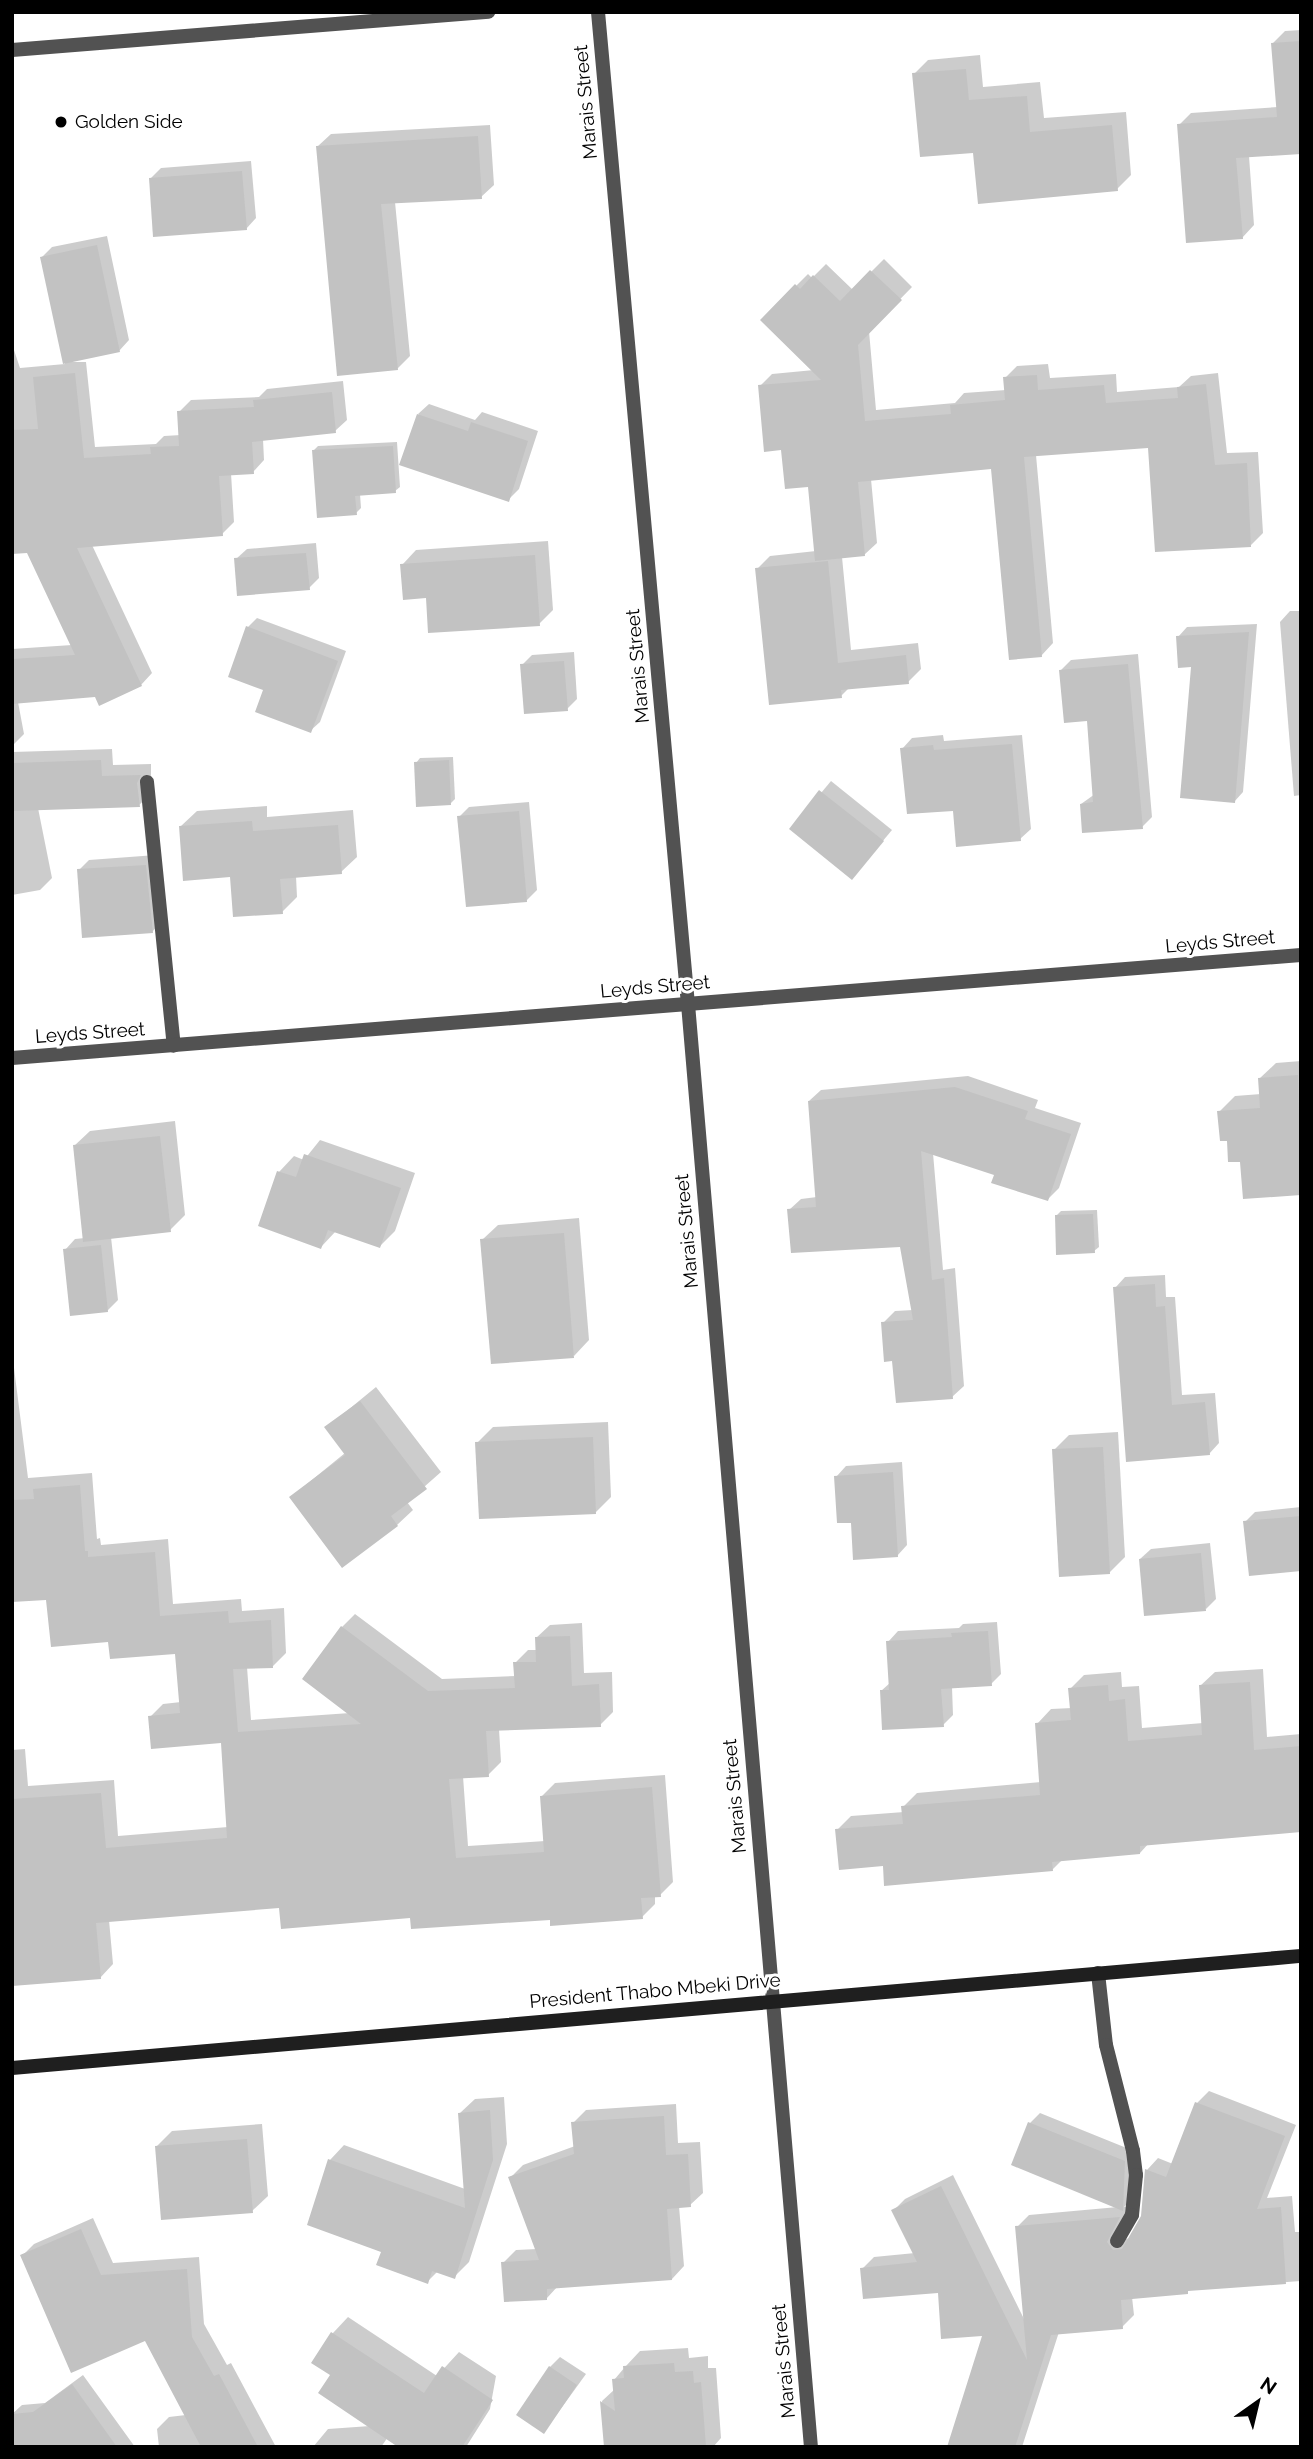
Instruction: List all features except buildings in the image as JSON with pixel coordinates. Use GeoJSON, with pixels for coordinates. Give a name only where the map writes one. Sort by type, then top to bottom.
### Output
{"type":"FeatureCollection","features":[{"type":"Feature","properties":{"kind":"street"},"geometry":{"type":"LineString","coordinates":[[12,50],[488,12]]}},
{"type":"Feature","properties":{"kind":"street","name":"Marais Street"},"geometry":{"type":"LineString","coordinates":[[598,12],[688,1004],[811,2447]]}},
{"type":"Feature","properties":{"kind":"street"},"geometry":{"type":"LineString","coordinates":[[147,782],[174,1046]]}},
{"type":"Feature","properties":{"kind":"street","name":"Leyds Street"},"geometry":{"type":"LineString","coordinates":[[12,1058],[1301,955]]}},
{"type":"Feature","properties":{"kind":"street","name":"President Thabo Mbeki Drive"},"geometry":{"type":"LineString","coordinates":[[12,2068],[1301,1956]]}},
{"type":"Feature","properties":{"kind":"street"},"geometry":{"type":"LineString","coordinates":[[1098,1973],[1106,2045],[1133,2151],[1136,2175],[1132,2216],[1116,2241]]}},
{"type":"Feature","properties":{"kind":"place","name":"Golden Side"},"geometry":{"type":"Point","coordinates":[61,122]}}]}
